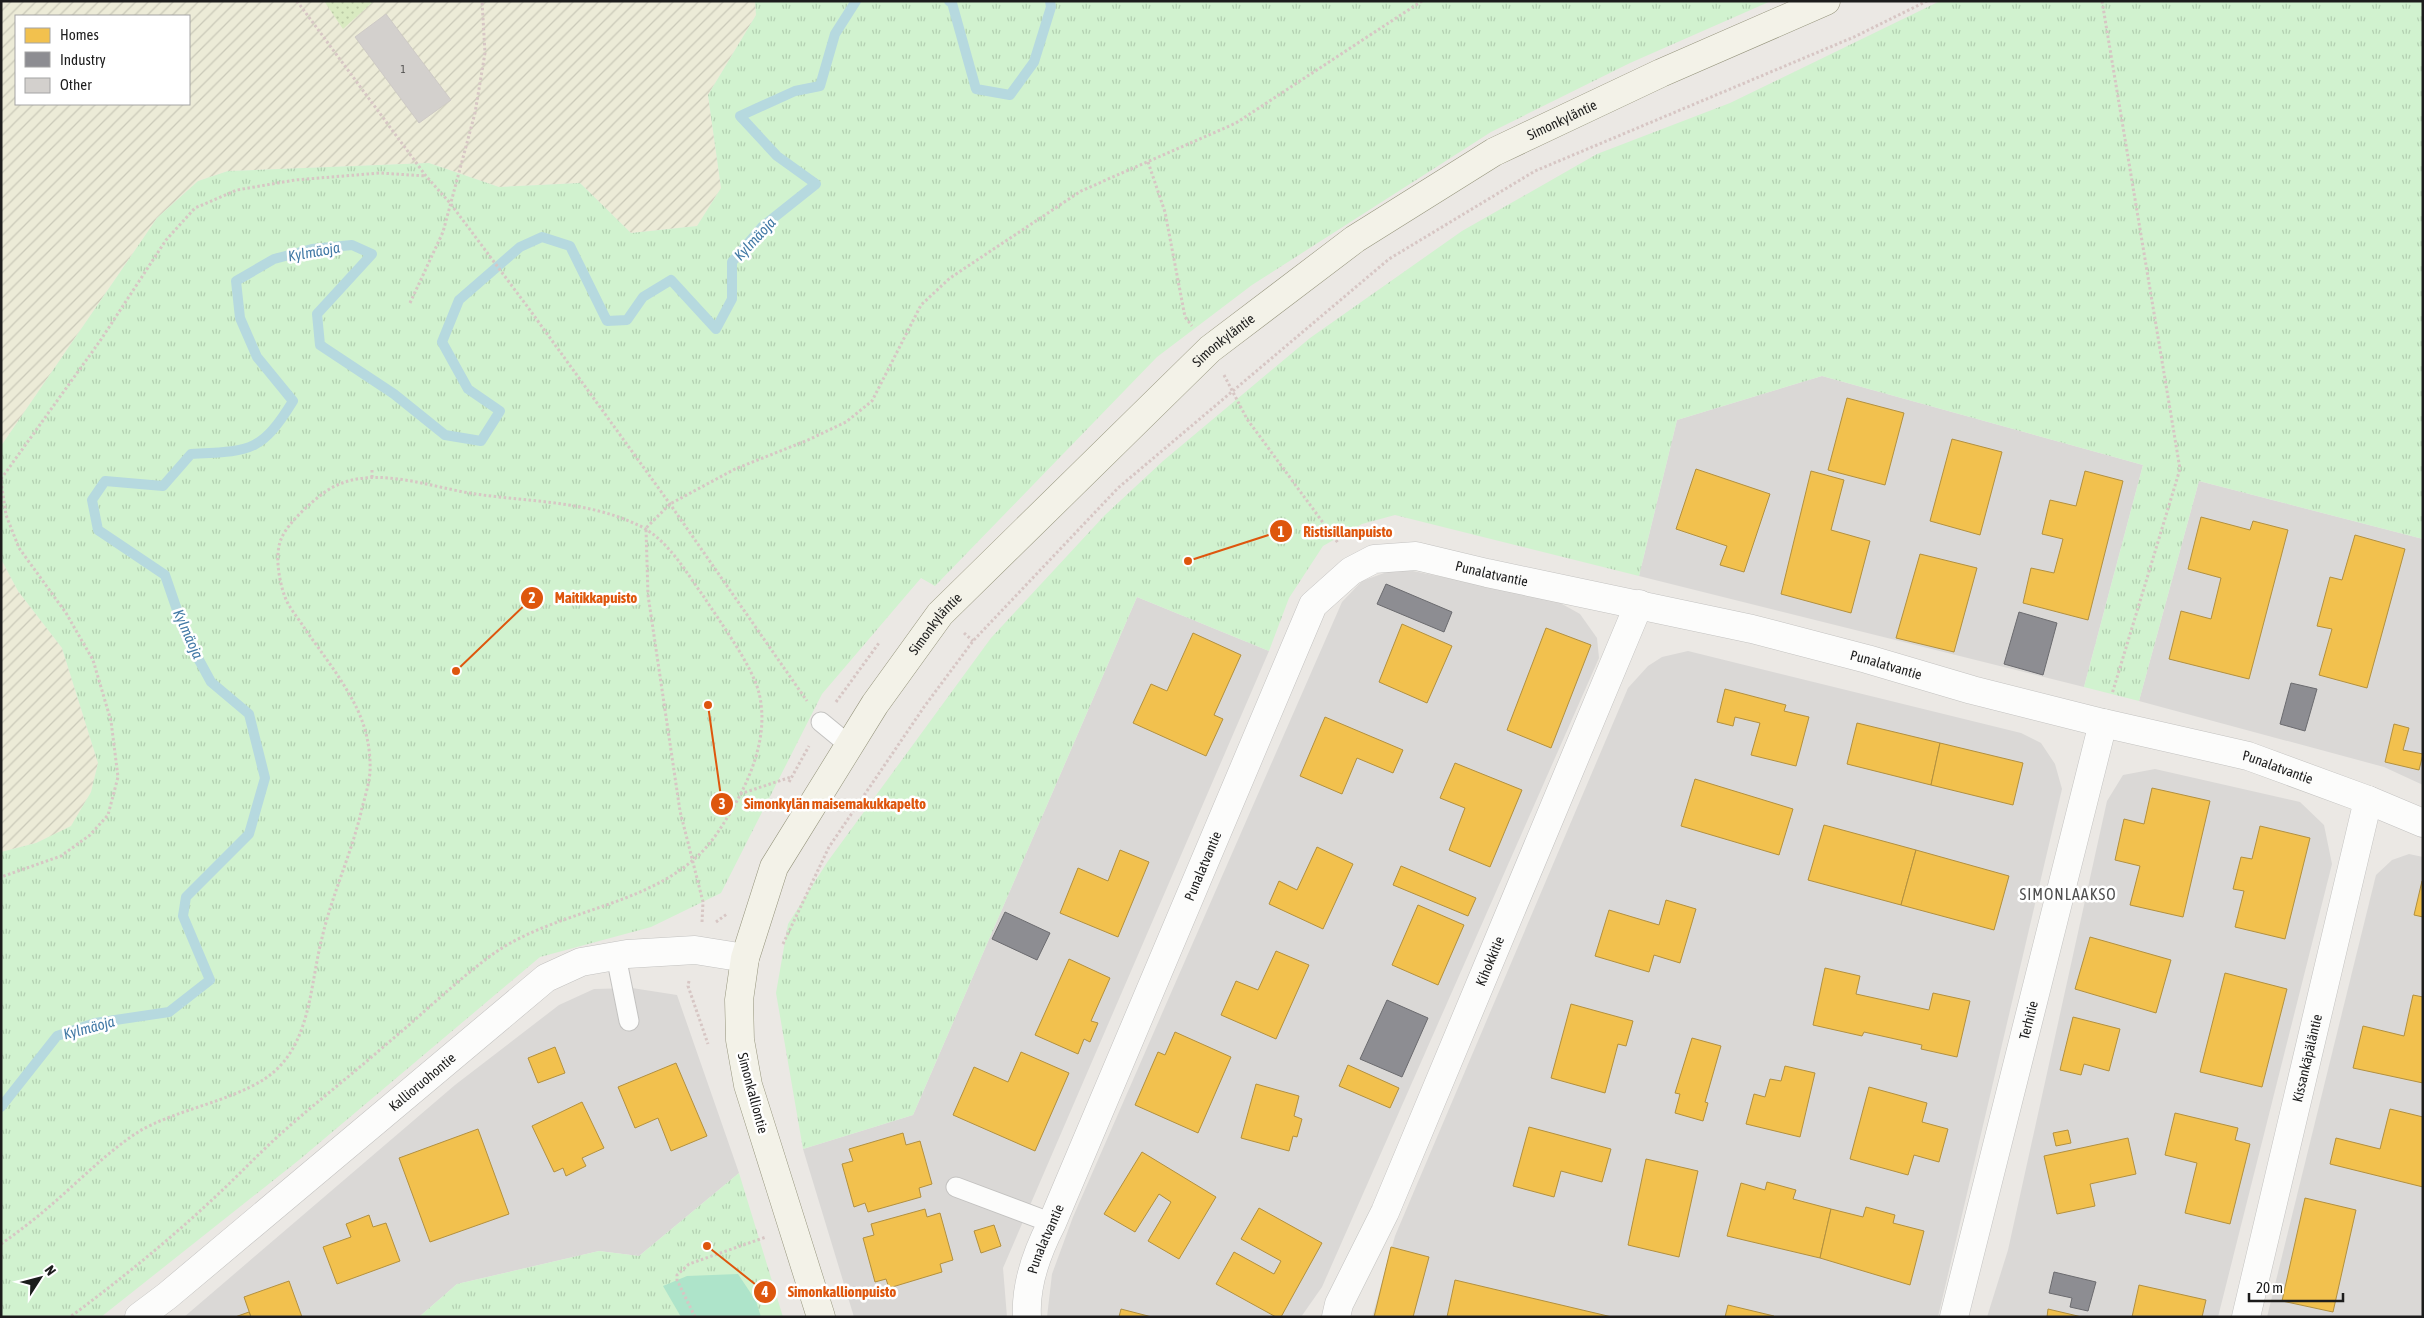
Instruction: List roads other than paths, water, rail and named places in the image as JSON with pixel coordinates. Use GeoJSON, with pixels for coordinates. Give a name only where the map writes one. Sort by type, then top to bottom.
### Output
{"type":"FeatureCollection","features":[{"type":"Feature","properties":{"kind":"main road","name":"Simonkyläntie"},"geometry":{"type":"LineString","coordinates":[[774,867],[875,704],[940,614],[1210,349],[1355,239],[1494,152],[1661,73],[1826,1]]}},
{"type":"Feature","properties":{"kind":"main road","name":"Simonkalliontie"},"geometry":{"type":"LineString","coordinates":[[774,867],[745,958],[739,1000],[740,1032],[748,1085],[821,1317]]}},
{"type":"Feature","properties":{"kind":"street","name":"Punalatvantie"},"geometry":{"type":"LineString","coordinates":[[1027,1317],[1030,1279],[1041,1245],[1314,605],[1350,571],[1374,559],[1416,556],[1487,574],[1639,604],[1752,629],[1867,658],[1972,690],[2103,723],[2248,756],[2368,800],[2423,823]]}},
{"type":"Feature","properties":{"kind":"street","name":"Kihokkitie"},"geometry":{"type":"LineString","coordinates":[[1336,1317],[1339,1304],[1392,1194],[1639,604]]}},
{"type":"Feature","properties":{"kind":"street","name":"Terhitie"},"geometry":{"type":"LineString","coordinates":[[1954,1317],[2103,723]]}},
{"type":"Feature","properties":{"kind":"street","name":"Kissankäpäläntie"},"geometry":{"type":"LineString","coordinates":[[2246,1317],[2368,800]]}},
{"type":"Feature","properties":{"kind":"street","name":"Kallioruohontie"},"geometry":{"type":"LineString","coordinates":[[139,1317],[236,1239],[546,978],[581,962],[616,956],[695,950],[745,958]]}},
{"type":"Feature","properties":{"kind":"lane"},"geometry":{"type":"LineString","coordinates":[[821,722],[849,745]]}},
{"type":"Feature","properties":{"kind":"lane"},"geometry":{"type":"LineString","coordinates":[[616,956],[629,1021]]}},
{"type":"Feature","properties":{"kind":"lane"},"geometry":{"type":"LineString","coordinates":[[956,1187],[1052,1223]]}},
{"type":"Feature","properties":{"kind":"waterway","name":"Kylmäoja"},"geometry":{"type":"LineString","coordinates":[[1,1107],[57,1036],[95,1023],[169,1012],[210,980],[183,916],[186,897],[249,834],[265,778],[249,714],[211,682],[186,636],[165,575],[98,530],[92,500],[105,481],[163,486],[191,454],[227,452],[252,446],[272,431],[282,418],[293,401],[257,357],[240,318],[236,281],[274,259],[312,249],[352,245],[372,254],[317,314],[320,345],[394,394],[445,435],[481,441],[500,411],[468,389],[442,342],[459,300],[520,247],[542,237],[570,246],[607,321],[627,320],[643,297],[671,280],[716,329],[732,299],[732,262],[762,227],[816,184],[777,156],[740,116],[795,91],[820,86],[835,34],[856,1]]}},
{"type":"Feature","properties":{"kind":"waterway","name":"Kylmäoja"},"geometry":{"type":"LineString","coordinates":[[949,1],[952,3],[976,89],[1010,95],[1034,62],[1051,7],[1050,1]]}},
{"type":"Feature","properties":{"kind":"place","name":"Ristisillanpuisto"},"geometry":{"type":"Point","coordinates":[1188,561]}},
{"type":"Feature","properties":{"kind":"place","name":"Maitikkapuisto"},"geometry":{"type":"Point","coordinates":[456,671]}},
{"type":"Feature","properties":{"kind":"place","name":"Simonkylän maisemakukkapelto"},"geometry":{"type":"Point","coordinates":[708,705]}},
{"type":"Feature","properties":{"kind":"place","name":"Simonkallionpuisto"},"geometry":{"type":"Point","coordinates":[707,1246]}},
{"type":"Feature","properties":{"kind":"district","name":"SIMONLAAKSO"},"geometry":{"type":"Point","coordinates":[2068,894]}}]}
